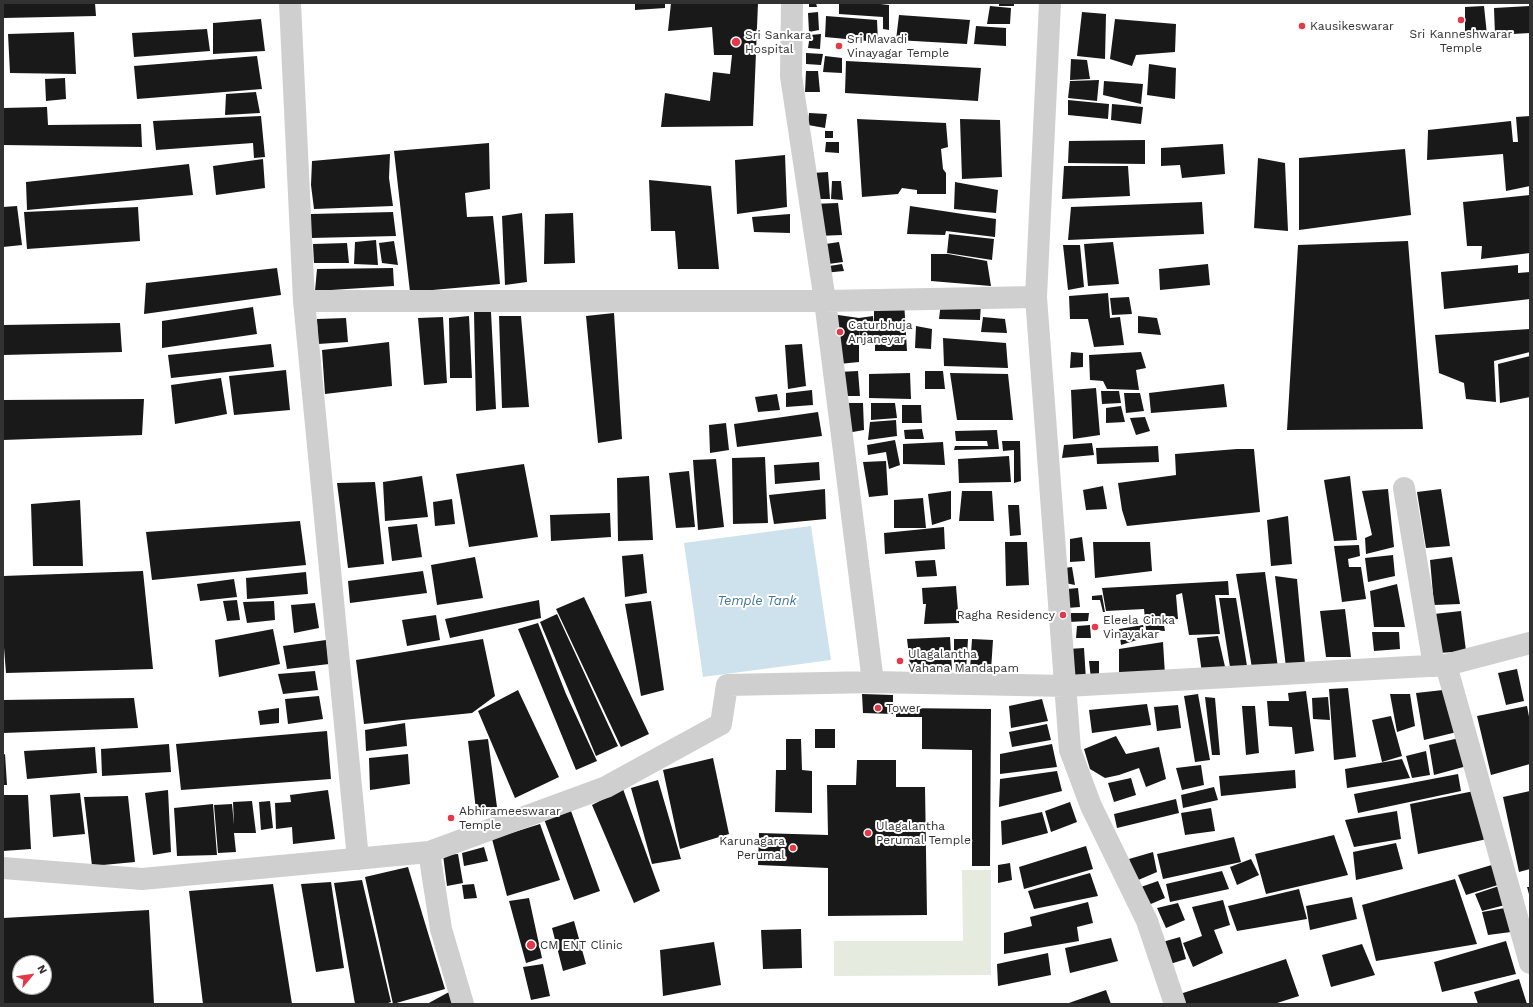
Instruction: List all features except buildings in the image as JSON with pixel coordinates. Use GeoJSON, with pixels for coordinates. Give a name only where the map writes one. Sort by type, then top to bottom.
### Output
{"type":"FeatureCollection","features":[{"type":"Feature","properties":{"kind":"street"},"geometry":{"type":"LineString","coordinates":[[290,3],[304,301],[358,859]]}},
{"type":"Feature","properties":{"kind":"street"},"geometry":{"type":"LineString","coordinates":[[792,3],[791,76],[825,301],[873,682]]}},
{"type":"Feature","properties":{"kind":"street"},"geometry":{"type":"LineString","coordinates":[[1050,3],[1036,297],[1070,750],[1091,806],[1147,922],[1175,1004]]}},
{"type":"Feature","properties":{"kind":"street"},"geometry":{"type":"LineString","coordinates":[[304,301],[825,301],[1036,297]]}},
{"type":"Feature","properties":{"kind":"street"},"geometry":{"type":"LineString","coordinates":[[1404,488],[1440,665],[1530,964]]}},
{"type":"Feature","properties":{"kind":"street"},"geometry":{"type":"LineString","coordinates":[[3,868],[142,879],[429,852],[606,787],[721,724],[727,685],[873,682],[1066,686],[1440,665],[1530,643]]}},
{"type":"Feature","properties":{"kind":"street"},"geometry":{"type":"LineString","coordinates":[[429,852],[442,929],[463,1004]]}},
{"type":"Feature","properties":{"kind":"shaded area"},"geometry":{"type":"Polygon","coordinates":[[[962,870],[991,870],[991,975],[834,976],[834,941],[963,941],[962,870]]]}},
{"type":"Feature","properties":{"kind":"water","name":"Temple Tank"},"geometry":{"type":"Polygon","coordinates":[[[811,526],[831,660],[703,677],[684,543],[811,526]]]}},
{"type":"Feature","properties":{"kind":"place","name":"Sri Kanneshwarar Temple"},"geometry":{"type":"Point","coordinates":[1461,20]}},
{"type":"Feature","properties":{"kind":"place","name":"Kausikeswarar"},"geometry":{"type":"Point","coordinates":[1302,26]}},
{"type":"Feature","properties":{"kind":"place","name":"Sri Sankara Hospital"},"geometry":{"type":"Point","coordinates":[736,42]}},
{"type":"Feature","properties":{"kind":"place","name":"Sri Mavadi Vinayagar Temple"},"geometry":{"type":"Point","coordinates":[839,46]}},
{"type":"Feature","properties":{"kind":"place","name":"Caturbhuja Anjaneyar"},"geometry":{"type":"Point","coordinates":[840,332]}},
{"type":"Feature","properties":{"kind":"place","name":"Ragha Residency"},"geometry":{"type":"Point","coordinates":[1063,615]}},
{"type":"Feature","properties":{"kind":"place","name":"Eleela Cinka Vinayakar"},"geometry":{"type":"Point","coordinates":[1095,627]}},
{"type":"Feature","properties":{"kind":"place","name":"Ulagalantha Vahana Mandapam"},"geometry":{"type":"Point","coordinates":[900,661]}},
{"type":"Feature","properties":{"kind":"place","name":"Tower"},"geometry":{"type":"Point","coordinates":[878,708]}},
{"type":"Feature","properties":{"kind":"place","name":"Abhirameeswarar Temple"},"geometry":{"type":"Point","coordinates":[451,818]}},
{"type":"Feature","properties":{"kind":"place","name":"Ulagalantha Perumal Temple"},"geometry":{"type":"Point","coordinates":[868,833]}},
{"type":"Feature","properties":{"kind":"place","name":"Karunagara Perumal"},"geometry":{"type":"Point","coordinates":[793,848]}},
{"type":"Feature","properties":{"kind":"place","name":"CM ENT Clinic"},"geometry":{"type":"Point","coordinates":[531,945]}}]}
